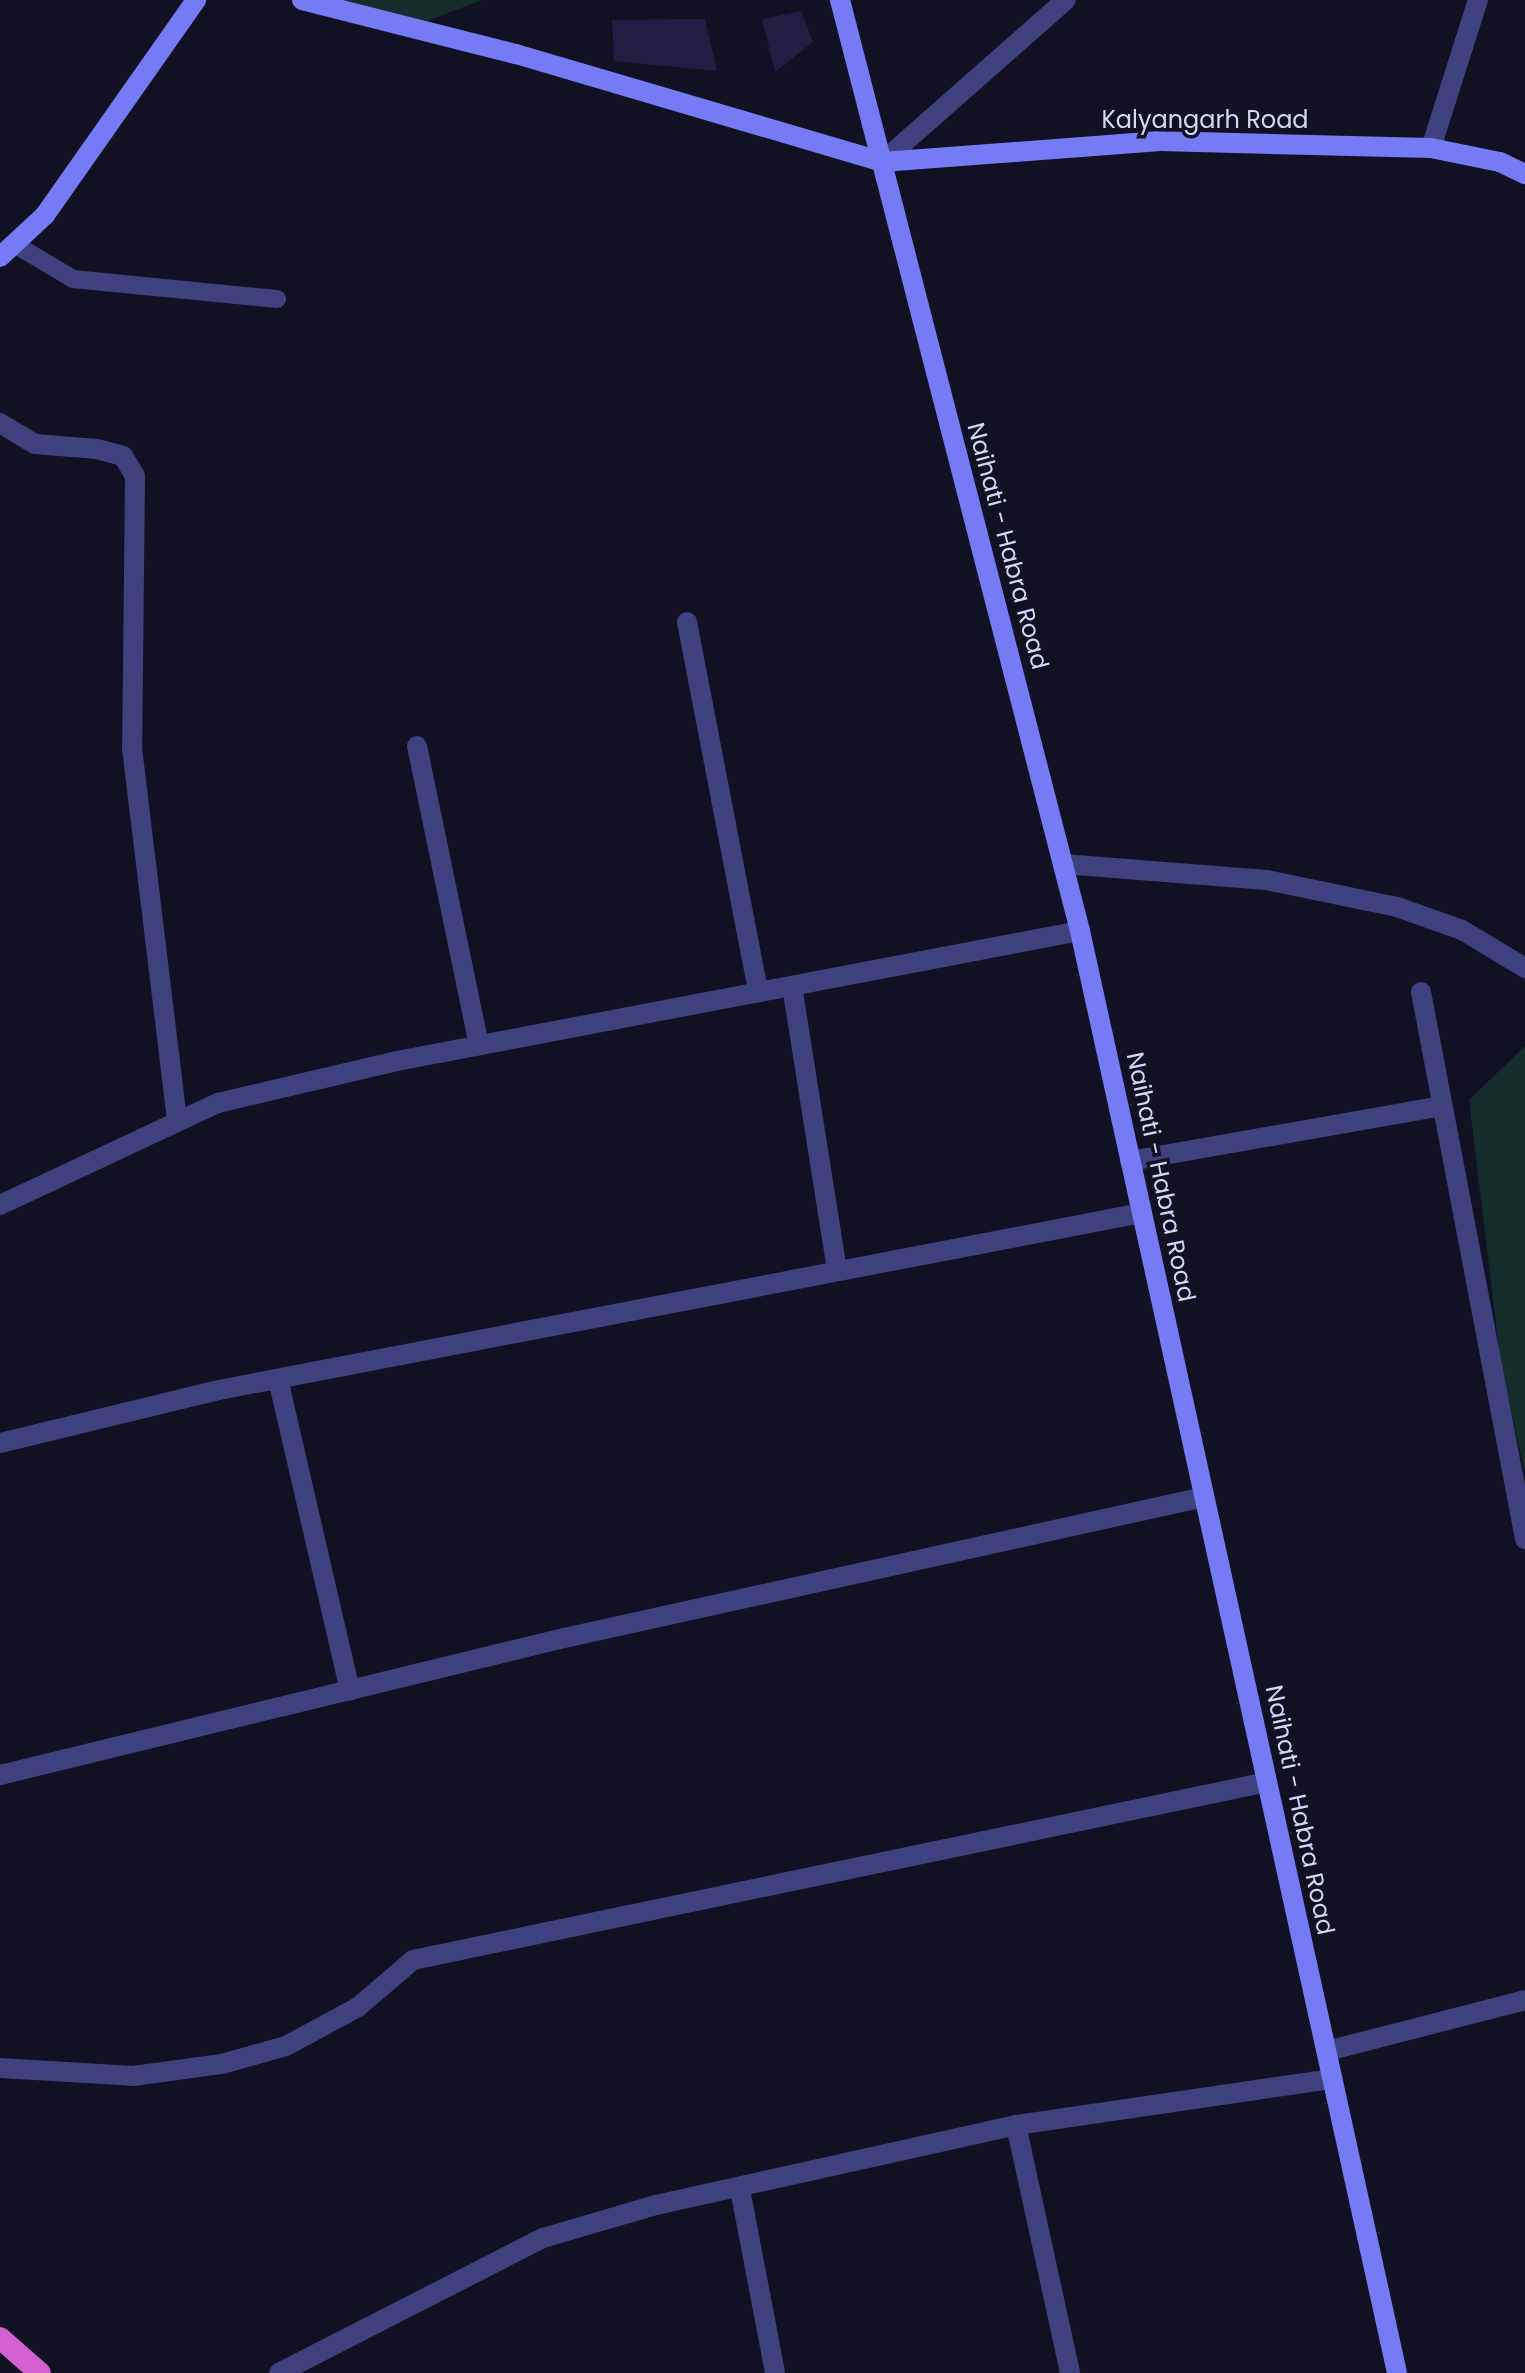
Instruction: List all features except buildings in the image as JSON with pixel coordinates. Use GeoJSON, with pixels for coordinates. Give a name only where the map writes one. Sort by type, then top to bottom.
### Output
{"type":"FeatureCollection","features":[{"type":"Feature","properties":{"kind":"highway"},"geometry":{"type":"LineString","coordinates":[[0,2338],[40,2373]]}},
{"type":"Feature","properties":{"kind":"main road"},"geometry":{"type":"LineString","coordinates":[[5,247],[84,163],[196,0]]}},
{"type":"Feature","properties":{"kind":"main road"},"geometry":{"type":"LineString","coordinates":[[302,0],[516,54],[882,162]]}},
{"type":"Feature","properties":{"kind":"main road","name":"Naihati - Habra Road"},"geometry":{"type":"LineString","coordinates":[[840,0],[1080,931],[1397,2373]]}},
{"type":"Feature","properties":{"kind":"main road","name":"Kalyangarh Road"},"geometry":{"type":"LineString","coordinates":[[882,162],[1160,141],[1431,148],[1500,162],[1525,174]]}},
{"type":"Feature","properties":{"kind":"street"},"geometry":{"type":"LineString","coordinates":[[882,162],[1066,0]]}},
{"type":"Feature","properties":{"kind":"street"},"geometry":{"type":"LineString","coordinates":[[1431,148],[1478,0]]}},
{"type":"Feature","properties":{"kind":"street"},"geometry":{"type":"LineString","coordinates":[[0,423],[35,444],[97,449],[123,456],[135,476],[132,748],[177,1121]]}},
{"type":"Feature","properties":{"kind":"street"},"geometry":{"type":"LineString","coordinates":[[687,622],[758,992]]}},
{"type":"Feature","properties":{"kind":"street"},"geometry":{"type":"LineString","coordinates":[[417,746],[479,1045]]}},
{"type":"Feature","properties":{"kind":"street"},"geometry":{"type":"LineString","coordinates":[[1063,864],[1266,880],[1397,907],[1462,930],[1525,968]]}},
{"type":"Feature","properties":{"kind":"street"},"geometry":{"type":"LineString","coordinates":[[0,1205],[218,1103],[479,1045],[1080,931]]}},
{"type":"Feature","properties":{"kind":"street"},"geometry":{"type":"LineString","coordinates":[[792,986],[837,1270]]}},
{"type":"Feature","properties":{"kind":"street"},"geometry":{"type":"LineString","coordinates":[[1421,992],[1525,1539]]}},
{"type":"Feature","properties":{"kind":"street"},"geometry":{"type":"LineString","coordinates":[[1130,1161],[1441,1106]]}},
{"type":"Feature","properties":{"kind":"street"},"geometry":{"type":"LineString","coordinates":[[0,1443],[278,1379],[1142,1213]]}},
{"type":"Feature","properties":{"kind":"street"},"geometry":{"type":"LineString","coordinates":[[278,1379],[350,1691]]}},
{"type":"Feature","properties":{"kind":"street"},"geometry":{"type":"LineString","coordinates":[[0,1775],[564,1638],[1204,1497]]}},
{"type":"Feature","properties":{"kind":"street"},"geometry":{"type":"LineString","coordinates":[[0,2068],[133,2076],[222,2064],[286,2046],[346,2014],[413,1960],[1267,1782]]}},
{"type":"Feature","properties":{"kind":"street"},"geometry":{"type":"LineString","coordinates":[[1327,2051],[1525,2000]]}},
{"type":"Feature","properties":{"kind":"street"},"geometry":{"type":"LineString","coordinates":[[279,2373],[543,2238],[656,2205],[740,2189],[1016,2125],[1333,2079]]}},
{"type":"Feature","properties":{"kind":"street"},"geometry":{"type":"LineString","coordinates":[[1016,2125],[1070,2373]]}},
{"type":"Feature","properties":{"kind":"street"},"geometry":{"type":"LineString","coordinates":[[740,2189],[775,2373]]}},
{"type":"Feature","properties":{"kind":"lane"},"geometry":{"type":"LineString","coordinates":[[5,247],[73,279],[277,299]]}},
{"type":"Feature","properties":{"kind":"green space"},"geometry":{"type":"Polygon","coordinates":[[[338,0],[482,0],[427,21],[338,0]]]}},
{"type":"Feature","properties":{"kind":"green space"},"geometry":{"type":"Polygon","coordinates":[[[1525,1046],[1525,1474],[1501,1365],[1469,1100],[1525,1046]]]}}]}
